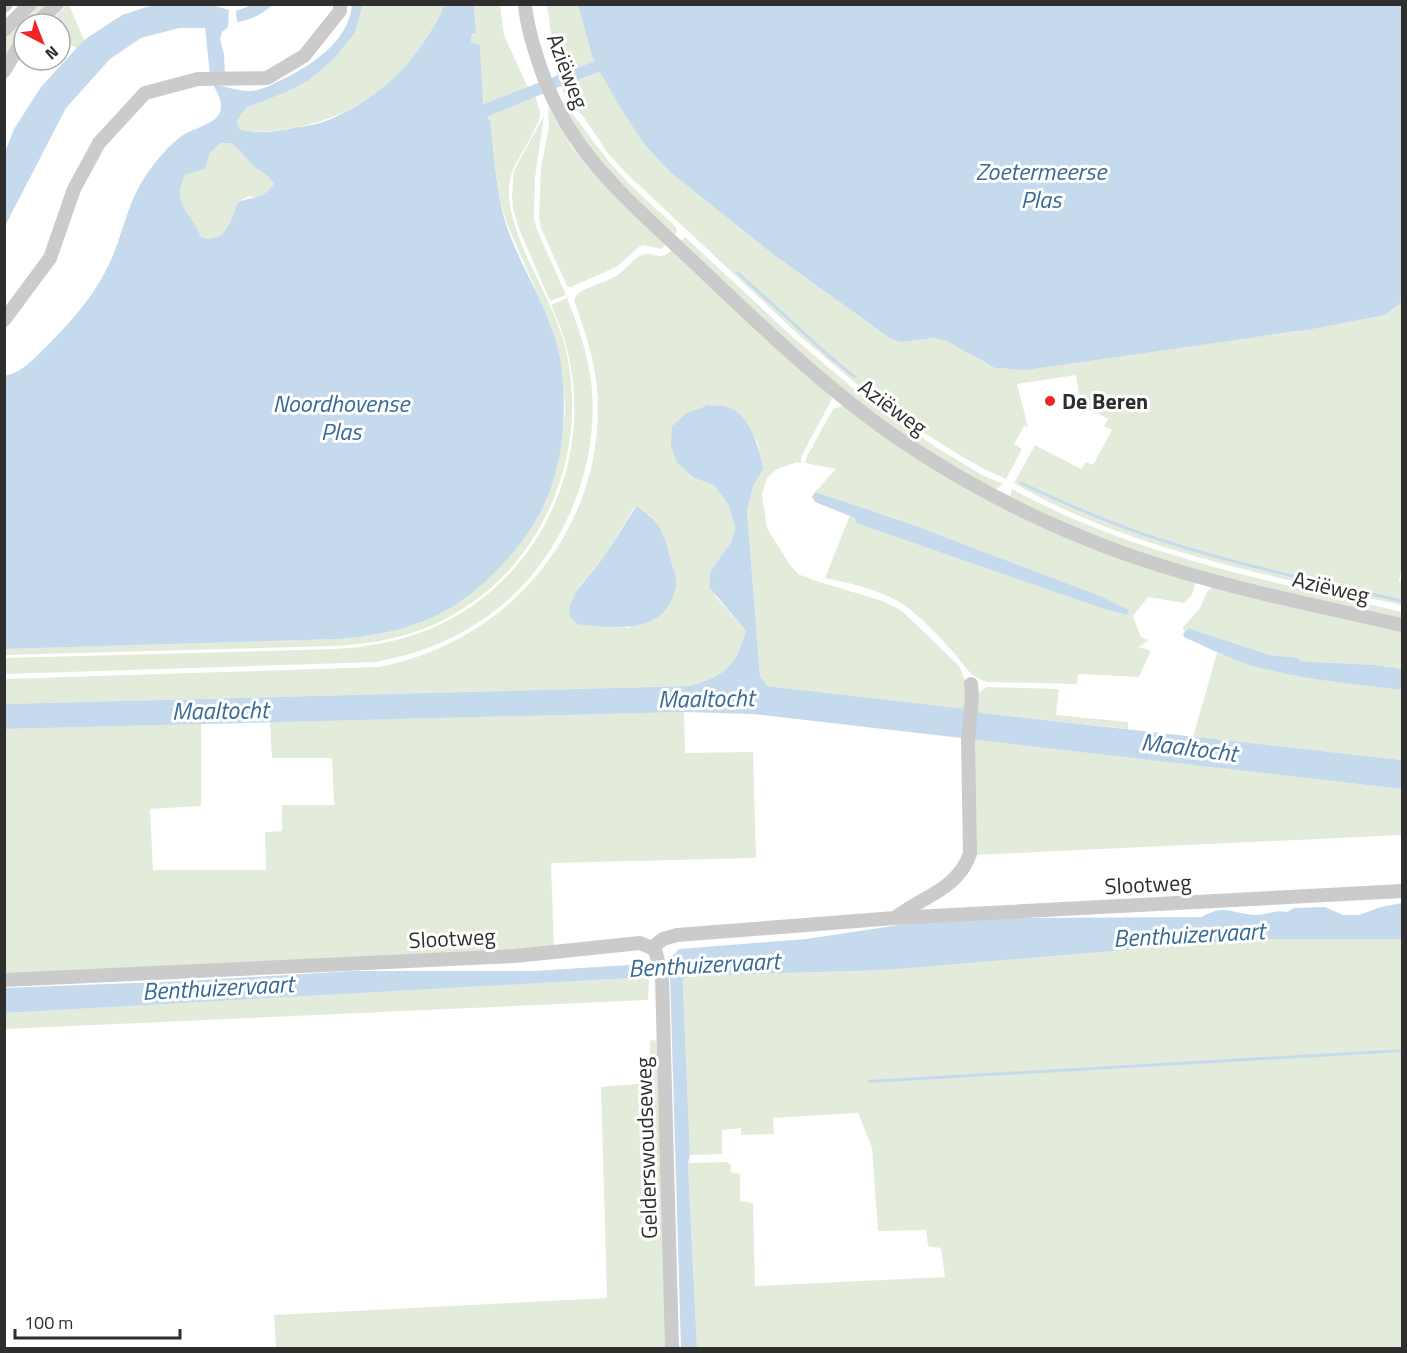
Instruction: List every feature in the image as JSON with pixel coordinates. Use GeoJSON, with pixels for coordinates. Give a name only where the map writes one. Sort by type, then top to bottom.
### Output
{"type":"FeatureCollection","features":[{"type":"Feature","properties":{"kind":"street"},"geometry":{"type":"LineString","coordinates":[[4,30],[30,4]]}},
{"type":"Feature","properties":{"kind":"street"},"geometry":{"type":"LineString","coordinates":[[4,320],[50,258],[74,189],[99,142],[145,93],[198,80],[267,78],[304,56],[340,11],[340,4]]}},
{"type":"Feature","properties":{"kind":"street","name":"Aziëweg"},"geometry":{"type":"LineString","coordinates":[[525,4],[541,71],[553,101],[578,144],[612,184],[751,317],[840,395],[896,437],[947,470],[1036,517],[1125,553],[1207,578],[1402,625]]}},
{"type":"Feature","properties":{"kind":"street"},"geometry":{"type":"LineString","coordinates":[[4,71],[12,58]]}},
{"type":"Feature","properties":{"kind":"street","name":"Slootweg"},"geometry":{"type":"LineString","coordinates":[[895,918],[958,877],[970,854],[968,740],[971,684]]}},
{"type":"Feature","properties":{"kind":"street","name":"Slootweg"},"geometry":{"type":"LineString","coordinates":[[4,980],[515,956],[640,943],[654,950],[663,939],[677,935],[895,918],[1402,891]]}},
{"type":"Feature","properties":{"kind":"street","name":"Gelderswoudseweg"},"geometry":{"type":"LineString","coordinates":[[654,950],[662,978],[672,1348]]}},
{"type":"Feature","properties":{"kind":"green space"},"geometry":{"type":"Polygon","coordinates":[[[38,5],[50,5],[43,12],[31,12],[38,5]]]}},
{"type":"Feature","properties":{"kind":"green space"},"geometry":{"type":"Polygon","coordinates":[[[69,5],[72,12],[60,12],[69,5]]]}},
{"type":"Feature","properties":{"kind":"green space"},"geometry":{"type":"Polygon","coordinates":[[[363,5],[444,5],[427,37],[402,70],[388,84],[356,106],[318,122],[283,130],[239,129],[237,121],[246,108],[308,81],[333,60],[355,33],[363,5]]]}},
{"type":"Feature","properties":{"kind":"green space"},"geometry":{"type":"Polygon","coordinates":[[[474,5],[500,5],[504,35],[528,88],[482,104],[480,46],[471,43],[472,33],[476,32],[474,5]]]}},
{"type":"Feature","properties":{"kind":"green space"},"geometry":{"type":"Polygon","coordinates":[[[547,5],[578,5],[595,61],[557,76],[547,5]]]}},
{"type":"Feature","properties":{"kind":"green space"},"geometry":{"type":"Polygon","coordinates":[[[72,12],[84,40],[77,48],[72,46],[72,12]]]}},
{"type":"Feature","properties":{"kind":"green space"},"geometry":{"type":"Polygon","coordinates":[[[12,31],[12,49],[5,60],[5,38],[12,31]]]}},
{"type":"Feature","properties":{"kind":"green space"},"geometry":{"type":"Polygon","coordinates":[[[601,72],[621,109],[644,144],[670,172],[774,255],[891,339],[898,341],[932,338],[946,340],[992,366],[1010,369],[1293,332],[1385,315],[1402,302],[1402,567],[1399,581],[1402,582],[1402,605],[1253,572],[1154,544],[1105,527],[1059,507],[1014,483],[1035,445],[1081,469],[1086,462],[1093,465],[1112,430],[1104,426],[1108,419],[1092,410],[1081,412],[1076,375],[1017,384],[1028,427],[1024,426],[1014,444],[1022,449],[1006,479],[959,455],[912,425],[855,383],[800,336],[626,173],[607,152],[583,116],[568,101],[561,86],[601,72]]]}},
{"type":"Feature","properties":{"kind":"green space"},"geometry":{"type":"Polygon","coordinates":[[[535,96],[540,110],[539,118],[514,168],[509,186],[509,198],[523,248],[556,318],[567,355],[572,397],[570,439],[560,480],[544,519],[522,554],[494,585],[461,610],[423,629],[368,643],[334,646],[5,655],[4,649],[341,639],[385,633],[418,624],[536,521],[546,502],[556,470],[565,412],[564,392],[551,325],[507,224],[500,199],[487,117],[535,96]]]}},
{"type":"Feature","properties":{"kind":"green space"},"geometry":{"type":"Polygon","coordinates":[[[562,102],[620,174],[676,227],[677,232],[674,235],[598,157],[584,140],[562,102]]]}},
{"type":"Feature","properties":{"kind":"green space"},"geometry":{"type":"Polygon","coordinates":[[[548,106],[572,147],[588,167],[666,244],[661,249],[644,245],[639,247],[616,267],[571,287],[567,286],[541,228],[539,217],[541,168],[549,126],[548,106]]]}},
{"type":"Feature","properties":{"kind":"green space"},"geometry":{"type":"Polygon","coordinates":[[[544,116],[535,178],[534,218],[537,230],[566,295],[550,301],[519,229],[512,196],[514,170],[544,116]]]}},
{"type":"Feature","properties":{"kind":"green space"},"geometry":{"type":"Polygon","coordinates":[[[221,143],[231,143],[275,184],[268,193],[259,198],[249,196],[238,202],[226,229],[216,237],[209,239],[201,237],[184,208],[179,195],[179,186],[185,175],[205,169],[210,153],[221,143]]]}},
{"type":"Feature","properties":{"kind":"green space"},"geometry":{"type":"Polygon","coordinates":[[[685,237],[796,340],[854,389],[934,446],[982,475],[1003,484],[995,490],[907,437],[844,391],[787,343],[680,242],[685,237]]]}},
{"type":"Feature","properties":{"kind":"green space"},"geometry":{"type":"Polygon","coordinates":[[[672,250],[829,393],[832,399],[801,457],[801,463],[797,462],[777,469],[767,478],[762,494],[767,528],[790,565],[798,574],[883,601],[902,611],[959,666],[968,687],[968,710],[767,686],[760,677],[747,509],[753,486],[764,468],[757,441],[729,407],[708,405],[687,413],[694,478],[714,485],[728,504],[735,528],[731,542],[711,570],[715,596],[746,631],[733,661],[720,674],[711,679],[689,686],[5,704],[4,679],[379,667],[427,653],[470,632],[509,604],[542,570],[568,530],[586,486],[596,438],[597,388],[591,354],[574,300],[577,294],[616,276],[642,255],[663,256],[672,250]],[[635,506],[604,557],[580,585],[577,623],[600,627],[630,628],[651,516],[635,506]]]}},
{"type":"Feature","properties":{"kind":"green space"},"geometry":{"type":"Polygon","coordinates":[[[567,298],[583,343],[592,390],[592,423],[588,456],[580,488],[567,520],[551,549],[531,576],[508,600],[482,620],[431,647],[376,662],[5,674],[5,658],[336,649],[370,645],[425,631],[470,608],[507,576],[537,538],[558,495],[571,449],[574,401],[568,352],[551,305],[567,298]]]}},
{"type":"Feature","properties":{"kind":"green space"},"geometry":{"type":"Polygon","coordinates":[[[843,405],[916,457],[1196,581],[1192,595],[1184,603],[1148,597],[1133,616],[1141,637],[1149,640],[1139,647],[1151,651],[1139,677],[1078,674],[1077,684],[989,682],[977,678],[969,671],[932,629],[908,608],[868,588],[825,578],[850,515],[857,523],[1127,615],[1098,595],[892,517],[815,492],[836,469],[805,463],[806,458],[833,409],[843,405]]]}},
{"type":"Feature","properties":{"kind":"green space"},"geometry":{"type":"Polygon","coordinates":[[[1012,489],[1105,532],[1154,549],[1252,577],[1402,612],[1402,618],[1227,578],[1127,549],[1012,500],[1010,496],[1012,489]]]}},
{"type":"Feature","properties":{"kind":"green space"},"geometry":{"type":"Polygon","coordinates":[[[1213,586],[1402,630],[1402,669],[1376,665],[1299,661],[1300,658],[1270,655],[1188,628],[1184,632],[1183,627],[1200,608],[1207,592],[1213,586]]]}},
{"type":"Feature","properties":{"kind":"green space"},"geometry":{"type":"Polygon","coordinates":[[[1217,653],[1273,671],[1402,690],[1402,760],[1193,737],[1217,653]]]}},
{"type":"Feature","properties":{"kind":"green space"},"geometry":{"type":"Polygon","coordinates":[[[987,687],[1059,689],[1056,715],[1128,722],[1128,729],[982,713],[974,710],[976,699],[987,687]]]}},
{"type":"Feature","properties":{"kind":"green space"},"geometry":{"type":"Polygon","coordinates":[[[684,712],[685,753],[753,752],[756,858],[551,863],[554,948],[5,974],[4,729],[201,724],[201,806],[150,809],[153,870],[266,870],[265,832],[282,831],[282,805],[334,805],[332,758],[272,758],[270,722],[684,712]]]}},
{"type":"Feature","properties":{"kind":"green space"},"geometry":{"type":"Polygon","coordinates":[[[970,738],[1402,789],[1402,835],[974,855],[970,738]]]}},
{"type":"Feature","properties":{"kind":"green space"},"geometry":{"type":"Polygon","coordinates":[[[1259,939],[1402,939],[1402,1348],[697,1348],[688,1163],[727,1162],[731,1165],[731,1172],[740,1174],[740,1201],[753,1203],[755,1286],[945,1277],[941,1248],[928,1246],[926,1230],[878,1231],[872,1148],[858,1113],[773,1118],[774,1134],[741,1135],[741,1128],[722,1130],[722,1154],[690,1155],[683,984],[687,976],[887,970],[1259,939]]]}},
{"type":"Feature","properties":{"kind":"green space"},"geometry":{"type":"Polygon","coordinates":[[[649,977],[648,1000],[5,1029],[4,1013],[649,977]]]}},
{"type":"Feature","properties":{"kind":"green space"},"geometry":{"type":"Polygon","coordinates":[[[650,1040],[659,1041],[667,1348],[276,1348],[274,1315],[607,1298],[601,1087],[650,1083],[650,1040]]]}},
{"type":"Feature","properties":{"kind":"water"},"geometry":{"type":"Polygon","coordinates":[[[153,5],[212,5],[229,10],[228,27],[222,32],[220,39],[224,54],[225,74],[210,74],[205,28],[179,28],[141,38],[110,59],[66,108],[5,226],[5,152],[14,129],[41,87],[55,72],[72,72],[72,53],[84,40],[122,15],[153,5]]]}},
{"type":"Feature","properties":{"kind":"water"},"geometry":{"type":"Polygon","coordinates":[[[252,5],[273,5],[256,16],[237,22],[236,11],[252,5]]]}},
{"type":"Feature","properties":{"kind":"water"},"geometry":{"type":"Polygon","coordinates":[[[352,5],[363,5],[355,33],[333,60],[308,81],[246,108],[237,121],[239,129],[253,132],[280,131],[326,121],[356,106],[383,87],[407,64],[432,29],[444,5],[474,5],[476,33],[472,33],[471,42],[480,45],[483,104],[595,61],[578,5],[1402,5],[1402,302],[1385,315],[1312,329],[1026,370],[995,368],[947,341],[934,338],[901,342],[891,339],[774,255],[670,172],[644,144],[600,72],[487,117],[490,121],[498,186],[506,224],[556,341],[564,399],[561,443],[552,485],[535,522],[523,540],[489,578],[471,594],[439,614],[407,627],[369,635],[341,639],[5,649],[4,376],[22,369],[45,348],[90,296],[111,260],[132,202],[149,171],[179,138],[219,115],[220,98],[213,85],[253,91],[267,87],[301,69],[325,52],[343,31],[352,5]],[[221,143],[210,153],[205,169],[185,175],[181,185],[181,201],[201,237],[209,239],[221,234],[230,223],[238,202],[262,195],[274,184],[231,143],[221,143]]]}},
{"type":"Feature","properties":{"kind":"water","name":"Maaltocht"},"geometry":{"type":"Polygon","coordinates":[[[708,405],[728,407],[742,417],[752,433],[764,468],[753,486],[747,510],[760,676],[767,686],[974,710],[982,713],[1402,760],[1402,789],[753,714],[684,712],[5,729],[4,704],[689,686],[711,679],[720,674],[733,661],[746,631],[709,587],[711,570],[731,542],[735,528],[728,504],[714,485],[694,478],[677,462],[671,446],[672,426],[687,413],[708,405]]]}},
{"type":"Feature","properties":{"kind":"water"},"geometry":{"type":"Polygon","coordinates":[[[815,492],[908,523],[1098,595],[1129,610],[1127,615],[1104,609],[856,523],[855,518],[815,502],[812,497],[815,492]]]}},
{"type":"Feature","properties":{"kind":"water"},"geometry":{"type":"Polygon","coordinates":[[[636,506],[655,522],[665,541],[676,582],[671,601],[663,613],[651,621],[638,625],[607,627],[577,624],[569,615],[577,590],[605,555],[636,506]]]}},
{"type":"Feature","properties":{"kind":"water"},"geometry":{"type":"Polygon","coordinates":[[[1188,628],[1270,655],[1300,658],[1299,661],[1376,665],[1402,669],[1402,690],[1347,684],[1257,667],[1184,637],[1183,634],[1188,628]]]}},
{"type":"Feature","properties":{"kind":"water","name":"Benthuizervaart"},"geometry":{"type":"Polygon","coordinates":[[[1402,903],[1402,939],[1259,939],[887,970],[687,976],[683,984],[690,1155],[688,1163],[697,1348],[681,1348],[670,976],[666,968],[652,972],[649,977],[5,1013],[4,988],[187,981],[351,971],[534,971],[644,964],[654,966],[663,963],[679,949],[806,939],[919,922],[1009,918],[1202,917],[1222,910],[1257,915],[1278,911],[1287,912],[1294,908],[1325,907],[1343,915],[1359,915],[1402,903]]]}},
{"type":"Feature","properties":{"kind":"water"},"geometry":{"type":"Polygon","coordinates":[[[1402,1049],[1402,1052],[868,1083],[868,1080],[1402,1049]]]}},
{"type":"Feature","properties":{"kind":"waterway"},"geometry":{"type":"LineString","coordinates":[[738,273],[855,377]]}},
{"type":"Feature","properties":{"kind":"waterway"},"geometry":{"type":"LineString","coordinates":[[1021,483],[1092,515],[1193,550],[1402,601]]}},
{"type":"Feature","properties":{"kind":"place","name":"De Beren"},"geometry":{"type":"Point","coordinates":[1050,401]}},
{"type":"Feature","properties":{"kind":"water label","name":"Zoetermeerse Plas"},"geometry":{"type":"Point","coordinates":[1041,186]}},
{"type":"Feature","properties":{"kind":"water label","name":"Noordhovense Plas"},"geometry":{"type":"Point","coordinates":[341,418]}}]}
